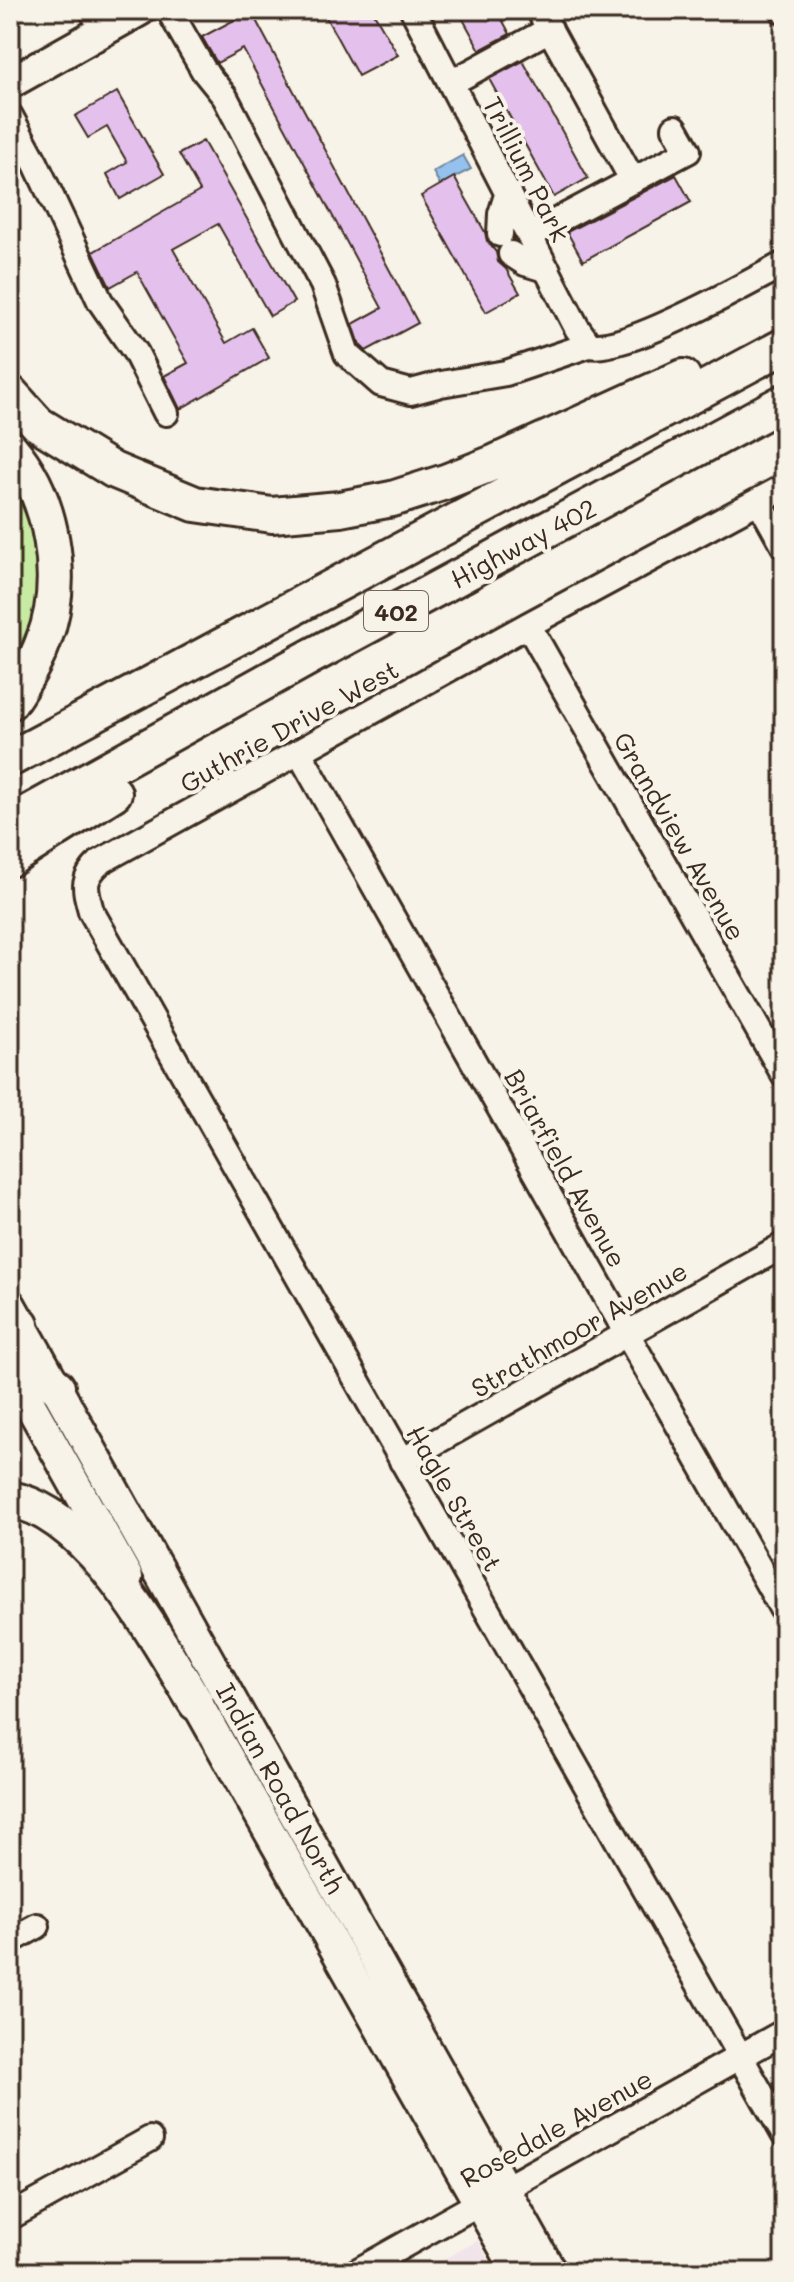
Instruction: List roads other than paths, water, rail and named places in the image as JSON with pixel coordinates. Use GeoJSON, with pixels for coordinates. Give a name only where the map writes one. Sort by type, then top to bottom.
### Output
{"type":"FeatureCollection","features":[{"type":"Feature","properties":{"kind":"highway"},"geometry":{"type":"LineString","coordinates":[[10,393],[38,424],[113,470],[195,504],[272,515],[392,499],[496,462],[784,327]]}},
{"type":"Feature","properties":{"kind":"highway","name":"Highway 402"},"geometry":{"type":"LineString","coordinates":[[10,759],[784,346]]}},
{"type":"Feature","properties":{"kind":"highway"},"geometry":{"type":"LineString","coordinates":[[10,803],[300,641],[784,382]]}},
{"type":"Feature","properties":{"kind":"highway","name":"Highway 402"},"geometry":{"type":"LineString","coordinates":[[10,823],[310,657],[784,402]]}},
{"type":"Feature","properties":{"kind":"highway"},"geometry":{"type":"LineString","coordinates":[[10,845],[114,793],[332,671],[784,428]]}},
{"type":"Feature","properties":{"kind":"highway"},"geometry":{"type":"LineString","coordinates":[[10,448],[39,495],[54,567],[51,616],[44,641],[10,702]]}},
{"type":"Feature","properties":{"kind":"highway"},"geometry":{"type":"LineString","coordinates":[[10,859],[114,793]]}},
{"type":"Feature","properties":{"kind":"highway"},"geometry":{"type":"LineString","coordinates":[[16,1314],[13,1370],[30,1365],[57,1387]]}},
{"type":"Feature","properties":{"kind":"highway"},"geometry":{"type":"LineString","coordinates":[[10,1499],[24,1501],[64,1523],[123,1585],[196,1703]]}},
{"type":"Feature","properties":{"kind":"main road"},"geometry":{"type":"LineString","coordinates":[[10,83],[98,20],[140,10]]}},
{"type":"Feature","properties":{"kind":"main road","name":"Indian Road North"},"geometry":{"type":"LineString","coordinates":[[16,1314],[493,2196],[518,2272]]}},
{"type":"Feature","properties":{"kind":"main road","name":"Indian Road North"},"geometry":{"type":"LineString","coordinates":[[13,1370],[196,1703],[493,2196],[551,2272]]}},
{"type":"Feature","properties":{"kind":"street"},"geometry":{"type":"LineString","coordinates":[[169,10],[204,71],[225,97],[323,285],[347,354],[381,384],[411,392],[506,373],[593,346],[613,345],[689,313],[784,264]]}},
{"type":"Feature","properties":{"kind":"street","name":"Trillium Park"},"geometry":{"type":"LineString","coordinates":[[413,10],[577,328],[593,346]]}},
{"type":"Feature","properties":{"kind":"street"},"geometry":{"type":"LineString","coordinates":[[451,83],[544,20],[633,181]]}},
{"type":"Feature","properties":{"kind":"street"},"geometry":{"type":"LineString","coordinates":[[10,116],[100,301],[136,353],[166,413]]}},
{"type":"Feature","properties":{"kind":"street"},"geometry":{"type":"LineString","coordinates":[[530,235],[688,151],[675,128]]}},
{"type":"Feature","properties":{"kind":"street"},"geometry":{"type":"LineString","coordinates":[[508,192],[501,214],[506,244],[525,263],[548,270]]}},
{"type":"Feature","properties":{"kind":"street","name":"Guthrie Drive West"},"geometry":{"type":"LineString","coordinates":[[84,886],[91,870],[100,862],[784,487]]}},
{"type":"Feature","properties":{"kind":"street"},"geometry":{"type":"LineString","coordinates":[[759,501],[784,546]]}},
{"type":"Feature","properties":{"kind":"street","name":"Grandview Avenue"},"geometry":{"type":"LineString","coordinates":[[528,625],[784,1075]]}},
{"type":"Feature","properties":{"kind":"street","name":"Briarfield Avenue"},"geometry":{"type":"LineString","coordinates":[[299,752],[784,1612]]}},
{"type":"Feature","properties":{"kind":"street","name":"Hagle Street"},"geometry":{"type":"LineString","coordinates":[[84,886],[91,911],[784,2134]]}},
{"type":"Feature","properties":{"kind":"street","name":"Strathmoor Avenue"},"geometry":{"type":"LineString","coordinates":[[402,1461],[784,1245]]}},
{"type":"Feature","properties":{"kind":"street"},"geometry":{"type":"LineString","coordinates":[[10,1941],[37,1926]]}},
{"type":"Feature","properties":{"kind":"street","name":"Rosedale Avenue"},"geometry":{"type":"LineString","coordinates":[[356,2272],[784,2032]]}},
{"type":"Feature","properties":{"kind":"street"},"geometry":{"type":"LineString","coordinates":[[10,2217],[150,2139]]}},
{"type":"Feature","properties":{"kind":"water"},"geometry":{"type":"Polygon","coordinates":[[[463,155],[471,169],[440,185],[433,172],[463,155]]]}}]}
